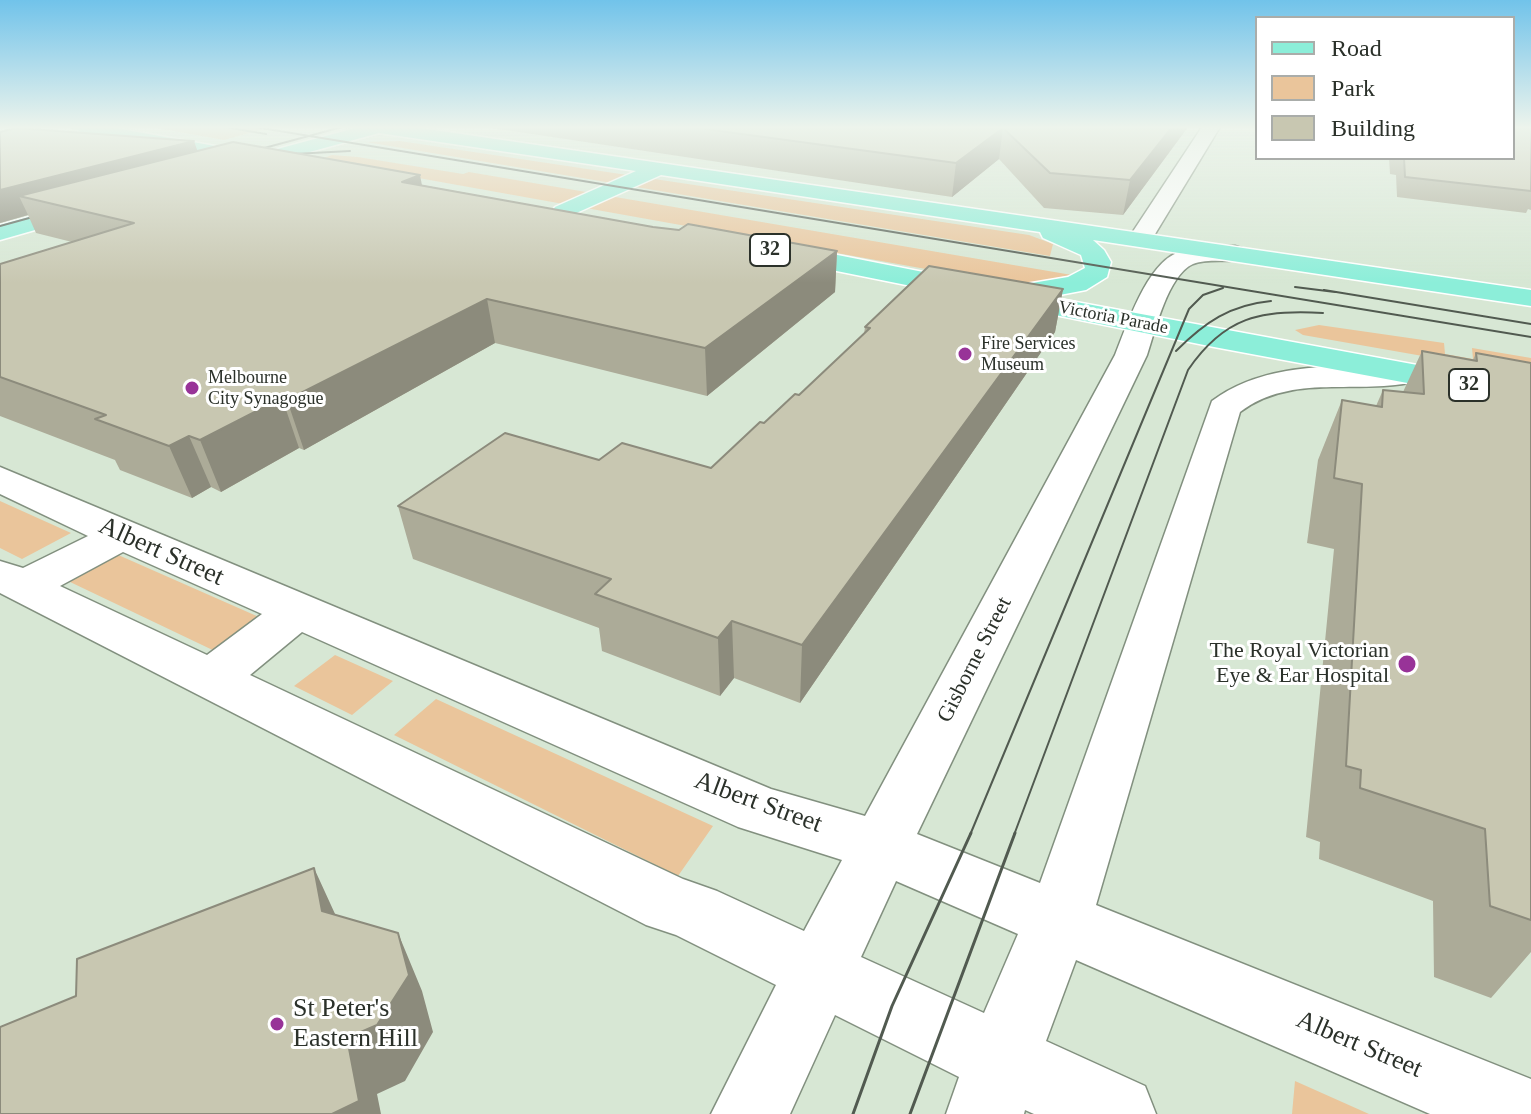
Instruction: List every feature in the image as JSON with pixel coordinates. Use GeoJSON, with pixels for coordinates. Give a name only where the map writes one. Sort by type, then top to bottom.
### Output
{"type":"FeatureCollection","features":[{"type":"Feature","properties":{"kind":"main road"},"geometry":{"type":"LineString","coordinates":[[563,212],[636,179]]}},
{"type":"Feature","properties":{"kind":"main road"},"geometry":{"type":"LineString","coordinates":[[726,179],[1531,298]]}},
{"type":"Feature","properties":{"kind":"main road"},"geometry":{"type":"LineString","coordinates":[[0,214],[102,195],[0,233]]}},
{"type":"Feature","properties":{"kind":"main road"},"geometry":{"type":"LineString","coordinates":[[538,207],[610,221]]}},
{"type":"Feature","properties":{"kind":"main road"},"geometry":{"type":"LineString","coordinates":[[976,291],[1046,290],[1083,282],[1098,271],[1098,258],[1088,248],[1020,222]]}},
{"type":"Feature","properties":{"kind":"main road","name":"Victoria Parade"},"geometry":{"type":"LineString","coordinates":[[746,246],[1141,324],[1531,396]]}},
{"type":"Feature","properties":{"kind":"street"},"geometry":{"type":"LineString","coordinates":[[1140,239],[1178,179]]}},
{"type":"Feature","properties":{"kind":"street","name":"Gisborne Street"},"geometry":{"type":"LineString","coordinates":[[750,1114],[880,846],[1131,355],[1146,308],[1180,261],[1189,257],[1235,254]]}},
{"type":"Feature","properties":{"kind":"street"},"geometry":{"type":"LineString","coordinates":[[994,1087],[1073,879],[1224,408],[1243,393],[1285,382],[1406,374]]}},
{"type":"Feature","properties":{"kind":"street","name":"Albert Street"},"geometry":{"type":"LineString","coordinates":[[0,479],[122,536],[759,810],[880,846],[1521,1114]]}},
{"type":"Feature","properties":{"kind":"street"},"geometry":{"type":"LineString","coordinates":[[12,580],[122,536]]}},
{"type":"Feature","properties":{"kind":"street"},"geometry":{"type":"LineString","coordinates":[[12,580],[669,904],[694,912],[818,971],[994,1087],[1117,1114]]}},
{"type":"Feature","properties":{"kind":"street"},"geometry":{"type":"LineString","coordinates":[[211,679],[298,611]]}},
{"type":"Feature","properties":{"kind":"green space"},"geometry":{"type":"Polygon","coordinates":[[[424,179],[510,179],[1072,275],[1030,283],[1004,283],[424,179]]]}},
{"type":"Feature","properties":{"kind":"green space"},"geometry":{"type":"Polygon","coordinates":[[[588,179],[654,179],[1029,235],[1053,244],[1050,256],[588,179]]]}},
{"type":"Feature","properties":{"kind":"green space"},"geometry":{"type":"Polygon","coordinates":[[[1319,325],[1444,343],[1445,354],[1473,359],[1472,348],[1531,358],[1531,375],[1303,335],[1295,330],[1319,325]]]}},
{"type":"Feature","properties":{"kind":"green space"},"geometry":{"type":"Polygon","coordinates":[[[0,501],[71,533],[22,559],[0,548],[0,501]]]}},
{"type":"Feature","properties":{"kind":"green space"},"geometry":{"type":"Polygon","coordinates":[[[116,554],[268,621],[221,654],[68,581],[116,554]]]}},
{"type":"Feature","properties":{"kind":"green space"},"geometry":{"type":"Polygon","coordinates":[[[335,655],[393,681],[352,715],[294,686],[335,655]]]}},
{"type":"Feature","properties":{"kind":"green space"},"geometry":{"type":"Polygon","coordinates":[[[436,699],[713,826],[678,876],[394,735],[436,699]]]}},
{"type":"Feature","properties":{"kind":"green space"},"geometry":{"type":"Polygon","coordinates":[[[1295,1081],[1369,1114],[1292,1114],[1295,1081]]]}},
{"type":"Feature","properties":{"kind":"building"},"geometry":{"type":"Polygon","coordinates":[[[0,179],[44,179],[0,190],[0,179]]]}},
{"type":"Feature","properties":{"kind":"building"},"geometry":{"type":"Polygon","coordinates":[[[86,179],[410,179],[402,182],[653,227],[679,230],[688,224],[837,251],[705,348],[487,299],[287,400],[282,398],[200,440],[189,436],[169,446],[95,419],[106,415],[0,377],[0,264],[134,223],[19,196],[86,179]]]}},
{"type":"Feature","properties":{"kind":"building"},"geometry":{"type":"Polygon","coordinates":[[[1423,179],[1531,179],[1531,191],[1423,179]]]}},
{"type":"Feature","properties":{"kind":"building"},"geometry":{"type":"Polygon","coordinates":[[[929,266],[1063,289],[802,645],[732,621],[718,638],[595,594],[611,579],[398,506],[505,433],[599,460],[622,443],[711,468],[760,422],[764,423],[795,394],[799,395],[870,328],[865,327],[929,266]]]}},
{"type":"Feature","properties":{"kind":"building","name":"The Royal Victorian Eye & Ear Hospital"},"geometry":{"type":"Polygon","coordinates":[[[1422,351],[1477,361],[1476,353],[1531,363],[1531,920],[1490,906],[1485,829],[1360,788],[1361,770],[1346,766],[1362,484],[1334,478],[1342,400],[1382,407],[1383,390],[1424,394],[1422,351]]]}},
{"type":"Feature","properties":{"kind":"building"},"geometry":{"type":"Polygon","coordinates":[[[314,868],[322,911],[398,933],[409,975],[377,1025],[347,1038],[359,1101],[332,1114],[0,1114],[0,1027],[76,996],[77,959],[314,868]]]}},
{"type":"Feature","properties":{"kind":"tram line"},"geometry":{"type":"LineString","coordinates":[[571,179],[1531,337]]}},
{"type":"Feature","properties":{"kind":"tram line"},"geometry":{"type":"LineString","coordinates":[[0,226],[51,212]]}},
{"type":"Feature","properties":{"kind":"tram line"},"geometry":{"type":"LineString","coordinates":[[1295,287],[1335,292]]}},
{"type":"Feature","properties":{"kind":"tram line"},"geometry":{"type":"LineString","coordinates":[[970,835],[1189,309],[1203,295],[1223,288]]}},
{"type":"Feature","properties":{"kind":"tram line"},"geometry":{"type":"LineString","coordinates":[[1324,290],[1531,324]]}},
{"type":"Feature","properties":{"kind":"tram line"},"geometry":{"type":"LineString","coordinates":[[1176,351],[1219,317],[1243,306],[1271,301]]}},
{"type":"Feature","properties":{"kind":"tram line"},"geometry":{"type":"LineString","coordinates":[[1014,835],[1188,370],[1216,338],[1246,320],[1281,313],[1323,313]]}},
{"type":"Feature","properties":{"kind":"tram line"},"geometry":{"type":"LineString","coordinates":[[853,1114],[892,1006],[971,833]]}},
{"type":"Feature","properties":{"kind":"tram line"},"geometry":{"type":"LineString","coordinates":[[910,1114],[1015,833]]}},
{"type":"Feature","properties":{"kind":"place","name":"Fire Services Museum"},"geometry":{"type":"Point","coordinates":[965,354]}},
{"type":"Feature","properties":{"kind":"place","name":"Melbourne City Synagogue"},"geometry":{"type":"Point","coordinates":[192,388]}},
{"type":"Feature","properties":{"kind":"place","name":"The Royal Victorian Eye & Ear Hospital"},"geometry":{"type":"Point","coordinates":[1407,664]}},
{"type":"Feature","properties":{"kind":"place","name":"St Peter's Eastern Hill"},"geometry":{"type":"Point","coordinates":[277,1024]}}]}
